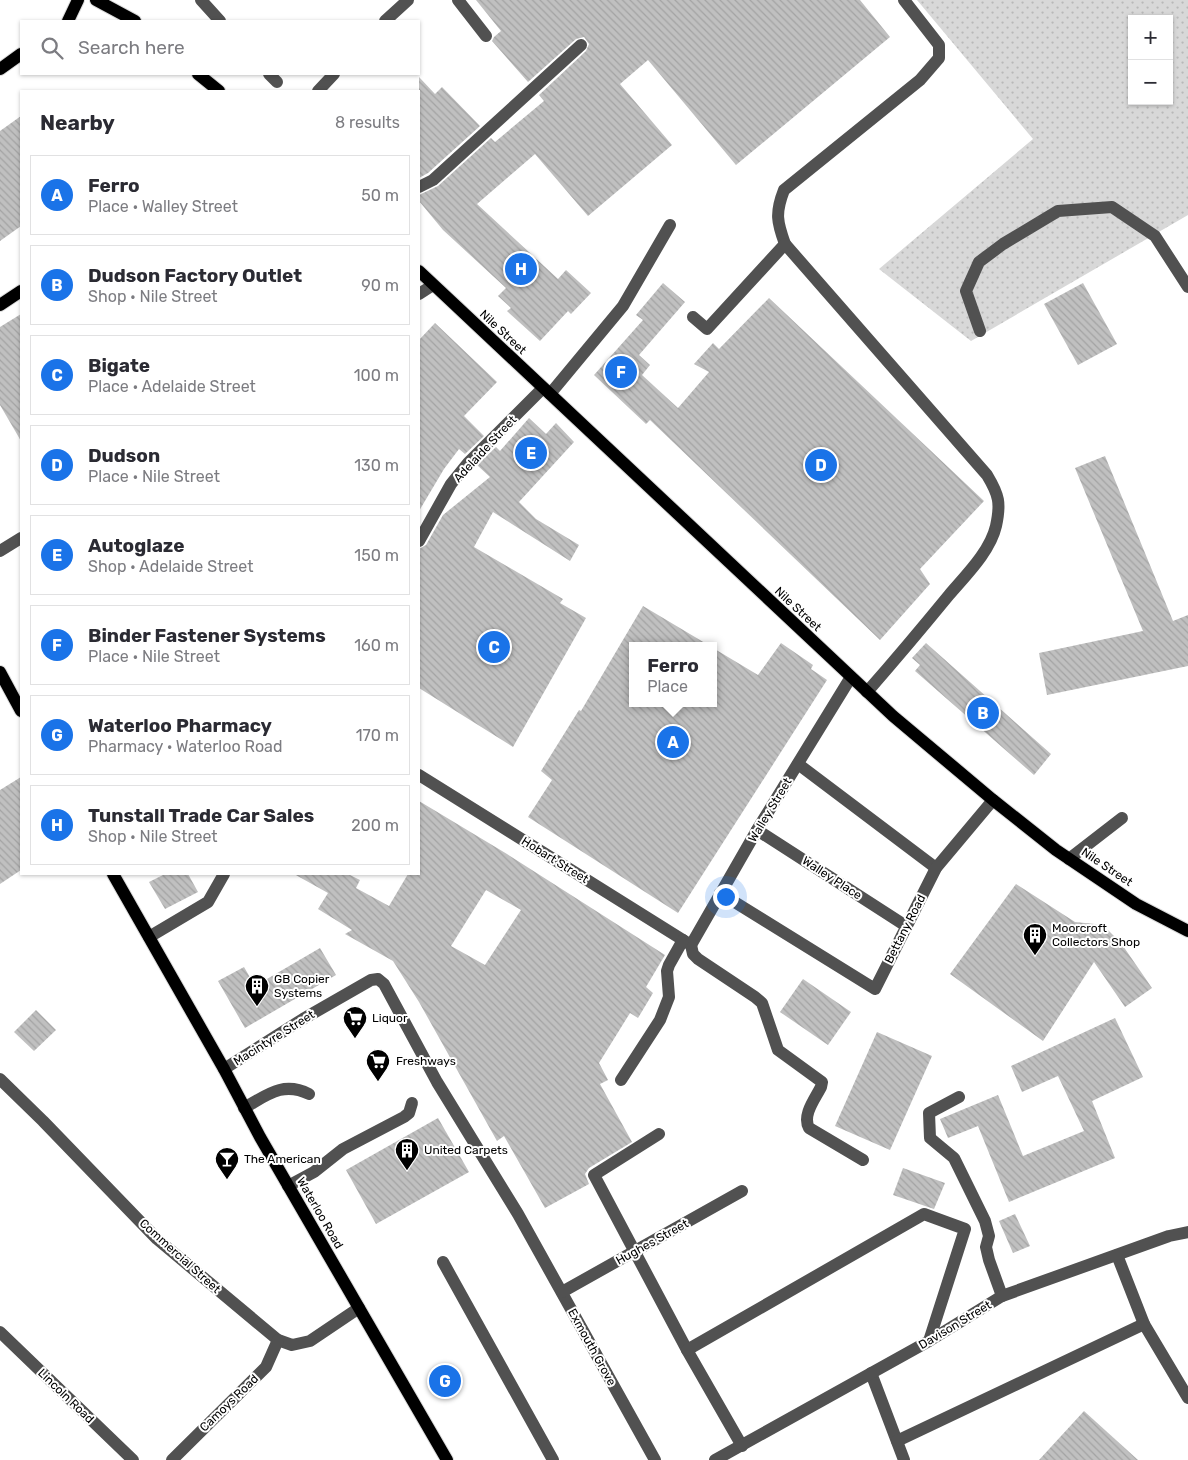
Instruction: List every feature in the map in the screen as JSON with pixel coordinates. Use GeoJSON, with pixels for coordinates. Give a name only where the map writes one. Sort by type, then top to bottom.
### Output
{"type":"FeatureCollection","features":[{"type":"Feature","properties":{"kind":"main road"},"geometry":{"type":"LineString","coordinates":[[68,20],[78,0]]}},
{"type":"Feature","properties":{"kind":"main road"},"geometry":{"type":"LineString","coordinates":[[96,0],[133,20]]}},
{"type":"Feature","properties":{"kind":"main road"},"geometry":{"type":"LineString","coordinates":[[0,69],[20,55]]}},
{"type":"Feature","properties":{"kind":"main road"},"geometry":{"type":"LineString","coordinates":[[199,75],[218,90]]}},
{"type":"Feature","properties":{"kind":"main road","name":"Nile Street"},"geometry":{"type":"LineString","coordinates":[[420,272],[867,692],[993,800],[1069,858],[1136,904],[1188,931]]}},
{"type":"Feature","properties":{"kind":"main road"},"geometry":{"type":"LineString","coordinates":[[0,305],[20,291]]}},
{"type":"Feature","properties":{"kind":"main road"},"geometry":{"type":"LineString","coordinates":[[0,672],[20,709]]}},
{"type":"Feature","properties":{"kind":"main road","name":"Waterloo Road"},"geometry":{"type":"LineString","coordinates":[[114,875],[288,1186],[447,1460]]}},
{"type":"Feature","properties":{"kind":"street"},"geometry":{"type":"LineString","coordinates":[[200,0],[219,20]]}},
{"type":"Feature","properties":{"kind":"street"},"geometry":{"type":"LineString","coordinates":[[386,20],[408,0]]}},
{"type":"Feature","properties":{"kind":"street"},"geometry":{"type":"LineString","coordinates":[[458,0],[486,36]]}},
{"type":"Feature","properties":{"kind":"street"},"geometry":{"type":"LineString","coordinates":[[867,692],[982,555],[996,528],[999,506],[998,494],[987,475],[785,244],[778,222],[778,206],[784,190],[920,80],[939,58],[939,44],[904,0]]}},
{"type":"Feature","properties":{"kind":"street"},"geometry":{"type":"LineString","coordinates":[[420,186],[433,180],[581,45]]}},
{"type":"Feature","properties":{"kind":"street"},"geometry":{"type":"LineString","coordinates":[[319,90],[333,75]]}},
{"type":"Feature","properties":{"kind":"street"},"geometry":{"type":"LineString","coordinates":[[980,331],[966,291],[979,262],[1003,244],[1058,211],[1112,207],[1155,236],[1188,287]]}},
{"type":"Feature","properties":{"kind":"street","name":"Adelaide Street"},"geometry":{"type":"LineString","coordinates":[[420,539],[452,484],[468,463],[547,391],[623,306],[670,225]]}},
{"type":"Feature","properties":{"kind":"street"},"geometry":{"type":"LineString","coordinates":[[693,317],[707,329],[785,244]]}},
{"type":"Feature","properties":{"kind":"street"},"geometry":{"type":"LineString","coordinates":[[420,293],[433,285]]}},
{"type":"Feature","properties":{"kind":"street"},"geometry":{"type":"LineString","coordinates":[[0,551],[20,539]]}},
{"type":"Feature","properties":{"kind":"street","name":"Walley Street"},"geometry":{"type":"LineString","coordinates":[[621,1080],[660,1020],[669,997],[667,971],[669,965],[720,893],[851,678]]}},
{"type":"Feature","properties":{"kind":"street"},"geometry":{"type":"LineString","coordinates":[[798,764],[936,868]]}},
{"type":"Feature","properties":{"kind":"street","name":"Hobart Street"},"geometry":{"type":"LineString","coordinates":[[420,776],[687,942]]}},
{"type":"Feature","properties":{"kind":"street","name":"Bettany Road"},"geometry":{"type":"LineString","coordinates":[[720,893],[875,989],[936,868],[993,800]]}},
{"type":"Feature","properties":{"kind":"street"},"geometry":{"type":"LineString","coordinates":[[1069,858],[1122,818]]}},
{"type":"Feature","properties":{"kind":"street","name":"Walley Place"},"geometry":{"type":"LineString","coordinates":[[757,830],[906,926]]}},
{"type":"Feature","properties":{"kind":"street"},"geometry":{"type":"LineString","coordinates":[[149,937],[208,902],[223,875]]}},
{"type":"Feature","properties":{"kind":"street"},"geometry":{"type":"LineString","coordinates":[[687,942],[698,959],[762,1003],[778,1050],[822,1082],[806,1116],[809,1128],[863,1160]]}},
{"type":"Feature","properties":{"kind":"street","name":"Macintyre Street"},"geometry":{"type":"LineString","coordinates":[[224,1069],[312,1014],[371,980],[378,979]]}},
{"type":"Feature","properties":{"kind":"street","name":"Exmouth Grove"},"geometry":{"type":"LineString","coordinates":[[378,979],[384,984],[437,1082],[518,1214],[655,1460]]}},
{"type":"Feature","properties":{"kind":"street","name":"Commercial Street"},"geometry":{"type":"LineString","coordinates":[[0,1079],[157,1239],[278,1340]]}},
{"type":"Feature","properties":{"kind":"street"},"geometry":{"type":"LineString","coordinates":[[244,1108],[274,1091],[288,1088],[299,1089],[309,1094]]}},
{"type":"Feature","properties":{"kind":"street"},"geometry":{"type":"LineString","coordinates":[[959,1097],[929,1114],[930,1138],[954,1158],[985,1221],[989,1236],[986,1247],[1002,1296]]}},
{"type":"Feature","properties":{"kind":"street"},"geometry":{"type":"LineString","coordinates":[[288,1186],[314,1172],[343,1150],[404,1117],[409,1113],[412,1103]]}},
{"type":"Feature","properties":{"kind":"street"},"geometry":{"type":"LineString","coordinates":[[659,1134],[594,1175],[739,1448]]}},
{"type":"Feature","properties":{"kind":"street","name":"Hughes Street"},"geometry":{"type":"LineString","coordinates":[[562,1292],[742,1191]]}},
{"type":"Feature","properties":{"kind":"street"},"geometry":{"type":"LineString","coordinates":[[686,1350],[924,1214],[965,1229],[929,1341]]}},
{"type":"Feature","properties":{"kind":"street","name":"Davison Street"},"geometry":{"type":"LineString","coordinates":[[717,1459],[929,1341],[1002,1296],[1169,1236],[1188,1232]]}},
{"type":"Feature","properties":{"kind":"street"},"geometry":{"type":"LineString","coordinates":[[1117,1255],[1144,1324],[1188,1398]]}},
{"type":"Feature","properties":{"kind":"street"},"geometry":{"type":"LineString","coordinates":[[443,1262],[553,1460]]}},
{"type":"Feature","properties":{"kind":"street"},"geometry":{"type":"LineString","coordinates":[[278,1340],[292,1345],[310,1341],[359,1308]]}},
{"type":"Feature","properties":{"kind":"street"},"geometry":{"type":"LineString","coordinates":[[897,1441],[1144,1324]]}},
{"type":"Feature","properties":{"kind":"street","name":"Lincoln Road"},"geometry":{"type":"LineString","coordinates":[[0,1332],[133,1460]]}},
{"type":"Feature","properties":{"kind":"street","name":"Camoys Road"},"geometry":{"type":"LineString","coordinates":[[172,1460],[266,1367],[278,1340]]}},
{"type":"Feature","properties":{"kind":"street"},"geometry":{"type":"LineString","coordinates":[[870,1373],[904,1460]]}},
{"type":"Feature","properties":{"kind":"shaded area"},"geometry":{"type":"Polygon","coordinates":[[[917,0],[1188,0],[1188,215],[971,341],[879,269],[1033,139],[917,0]]]}},
{"type":"Feature","properties":{"kind":"building"},"geometry":{"type":"Polygon","coordinates":[[[476,0],[860,0],[890,37],[736,165],[648,60],[620,84],[672,145],[588,216],[535,154],[477,204],[558,279],[566,270],[591,293],[571,314],[568,311],[540,341],[507,311],[511,308],[498,296],[506,288],[443,230],[420,202],[420,195],[438,186],[491,138],[495,142],[544,101],[539,95],[586,51],[589,44],[584,37],[576,39],[528,82],[492,41],[501,31],[476,0]]]}},
{"type":"Feature","properties":{"kind":"building"},"geometry":{"type":"Polygon","coordinates":[[[419,77],[435,94],[442,87],[480,126],[428,173],[420,177],[420,90],[419,77]]]}},
{"type":"Feature","properties":{"kind":"building"},"geometry":{"type":"Polygon","coordinates":[[[20,117],[20,227],[0,241],[0,131],[20,117]]]}},
{"type":"Feature","properties":{"kind":"building"},"geometry":{"type":"Polygon","coordinates":[[[663,283],[685,302],[639,355],[650,365],[642,375],[678,408],[709,372],[694,364],[713,343],[719,349],[769,298],[984,501],[920,569],[930,584],[880,640],[650,420],[646,424],[594,375],[643,320],[636,315],[663,283]]]}},
{"type":"Feature","properties":{"kind":"building"},"geometry":{"type":"Polygon","coordinates":[[[1083,283],[1117,344],[1078,365],[1044,304],[1083,283]]]}},
{"type":"Feature","properties":{"kind":"building"},"geometry":{"type":"Polygon","coordinates":[[[20,315],[20,439],[0,405],[0,327],[20,315]]]}},
{"type":"Feature","properties":{"kind":"building"},"geometry":{"type":"Polygon","coordinates":[[[435,323],[497,382],[464,416],[484,436],[465,454],[459,449],[444,469],[420,509],[420,339],[435,323]]]}},
{"type":"Feature","properties":{"kind":"building"},"geometry":{"type":"Polygon","coordinates":[[[529,418],[546,434],[556,423],[574,442],[519,502],[536,519],[579,545],[570,561],[493,512],[474,547],[563,599],[560,603],[586,618],[513,747],[420,689],[420,548],[426,545],[443,515],[490,477],[477,465],[496,447],[500,451],[529,418]]]}},
{"type":"Feature","properties":{"kind":"building"},"geometry":{"type":"Polygon","coordinates":[[[1105,456],[1173,621],[1188,615],[1188,666],[1047,695],[1039,653],[1143,631],[1075,468],[1105,456]]]}},
{"type":"Feature","properties":{"kind":"building"},"geometry":{"type":"Polygon","coordinates":[[[643,606],[703,642],[629,642],[629,707],[717,707],[717,650],[758,675],[781,643],[813,665],[811,669],[827,680],[678,913],[528,817],[552,780],[541,771],[579,710],[581,711],[643,606]]]}},
{"type":"Feature","properties":{"kind":"building"},"geometry":{"type":"Polygon","coordinates":[[[926,643],[1051,754],[1034,775],[915,671],[920,665],[912,658],[926,643]]]}},
{"type":"Feature","properties":{"kind":"building"},"geometry":{"type":"Polygon","coordinates":[[[20,778],[20,871],[0,884],[0,790],[20,778]]]}},
{"type":"Feature","properties":{"kind":"building"},"geometry":{"type":"Polygon","coordinates":[[[420,802],[507,854],[665,955],[646,987],[653,993],[638,1018],[630,1013],[599,1063],[608,1080],[600,1084],[632,1142],[589,1168],[585,1174],[589,1184],[545,1208],[504,1136],[497,1141],[419,1002],[393,961],[345,934],[352,930],[318,909],[328,893],[296,875],[350,875],[360,880],[356,888],[389,906],[407,875],[420,875],[420,802]],[[486,890],[451,946],[485,965],[521,910],[486,890]]]}},
{"type":"Feature","properties":{"kind":"building"},"geometry":{"type":"Polygon","coordinates":[[[163,875],[189,875],[198,892],[165,909],[149,882],[163,875]]]}},
{"type":"Feature","properties":{"kind":"building","name":"Moorcroft Collectors Shop"},"geometry":{"type":"Polygon","coordinates":[[[1016,884],[1075,922],[1095,924],[1108,930],[1121,943],[1152,988],[1125,1007],[1094,962],[1043,1041],[950,974],[1016,884]]]}},
{"type":"Feature","properties":{"kind":"building","name":"GB Copier Systems"},"geometry":{"type":"Polygon","coordinates":[[[320,948],[336,975],[245,1028],[218,981],[244,967],[255,986],[320,948]]]}},
{"type":"Feature","properties":{"kind":"building"},"geometry":{"type":"Polygon","coordinates":[[[803,979],[851,1012],[828,1045],[780,1012],[803,979]]]}},
{"type":"Feature","properties":{"kind":"building"},"geometry":{"type":"Polygon","coordinates":[[[36,1010],[56,1030],[34,1051],[14,1032],[36,1010]]]}},
{"type":"Feature","properties":{"kind":"building"},"geometry":{"type":"Polygon","coordinates":[[[1115,1018],[1143,1077],[1092,1101],[1115,1158],[1009,1202],[978,1126],[948,1138],[940,1119],[998,1095],[1023,1156],[1084,1131],[1058,1076],[1022,1092],[1011,1066],[1115,1018]]]}},
{"type":"Feature","properties":{"kind":"building"},"geometry":{"type":"Polygon","coordinates":[[[877,1032],[932,1056],[890,1150],[835,1126],[877,1032]]]}},
{"type":"Feature","properties":{"kind":"building","name":"United Carpets"},"geometry":{"type":"Polygon","coordinates":[[[438,1118],[469,1172],[376,1224],[346,1170],[438,1118]]]}},
{"type":"Feature","properties":{"kind":"building"},"geometry":{"type":"Polygon","coordinates":[[[903,1168],[945,1183],[934,1209],[893,1195],[903,1168]]]}},
{"type":"Feature","properties":{"kind":"building"},"geometry":{"type":"Polygon","coordinates":[[[1015,1214],[1030,1246],[1013,1253],[999,1221],[1015,1214]]]}},
{"type":"Feature","properties":{"kind":"building"},"geometry":{"type":"Polygon","coordinates":[[[450,1364],[462,1386],[440,1398],[428,1375],[450,1364]]]}},
{"type":"Feature","properties":{"kind":"building"},"geometry":{"type":"Polygon","coordinates":[[[1084,1411],[1138,1460],[1039,1460],[1084,1411]]]}},
{"type":"Feature","properties":{"kind":"place","name":"Tunstall Trade Car Sales"},"geometry":{"type":"Point","coordinates":[521,269]}},
{"type":"Feature","properties":{"kind":"place","name":"Binder Fastener Systems"},"geometry":{"type":"Point","coordinates":[621,372]}},
{"type":"Feature","properties":{"kind":"place","name":"Autoglaze"},"geometry":{"type":"Point","coordinates":[531,453]}},
{"type":"Feature","properties":{"kind":"place","name":"Dudson"},"geometry":{"type":"Point","coordinates":[821,465]}},
{"type":"Feature","properties":{"kind":"place","name":"Bigate"},"geometry":{"type":"Point","coordinates":[494,647]}},
{"type":"Feature","properties":{"kind":"place","name":"Dudson Factory Outlet"},"geometry":{"type":"Point","coordinates":[983,713]}},
{"type":"Feature","properties":{"kind":"place","name":"Ferro"},"geometry":{"type":"Point","coordinates":[673,742]}},
{"type":"Feature","properties":{"kind":"place","name":"Moorcroft Collectors Shop"},"geometry":{"type":"Point","coordinates":[1035,956]}},
{"type":"Feature","properties":{"kind":"place","name":"GB Copier Systems"},"geometry":{"type":"Point","coordinates":[257,1007]}},
{"type":"Feature","properties":{"kind":"place","name":"Liquor"},"geometry":{"type":"Point","coordinates":[355,1039]}},
{"type":"Feature","properties":{"kind":"place","name":"Freshways"},"geometry":{"type":"Point","coordinates":[378,1082]}},
{"type":"Feature","properties":{"kind":"place","name":"United Carpets"},"geometry":{"type":"Point","coordinates":[407,1171]}},
{"type":"Feature","properties":{"kind":"place","name":"The American"},"geometry":{"type":"Point","coordinates":[227,1180]}},
{"type":"Feature","properties":{"kind":"place","name":"Waterloo Pharmacy"},"geometry":{"type":"Point","coordinates":[445,1381]}}]}
